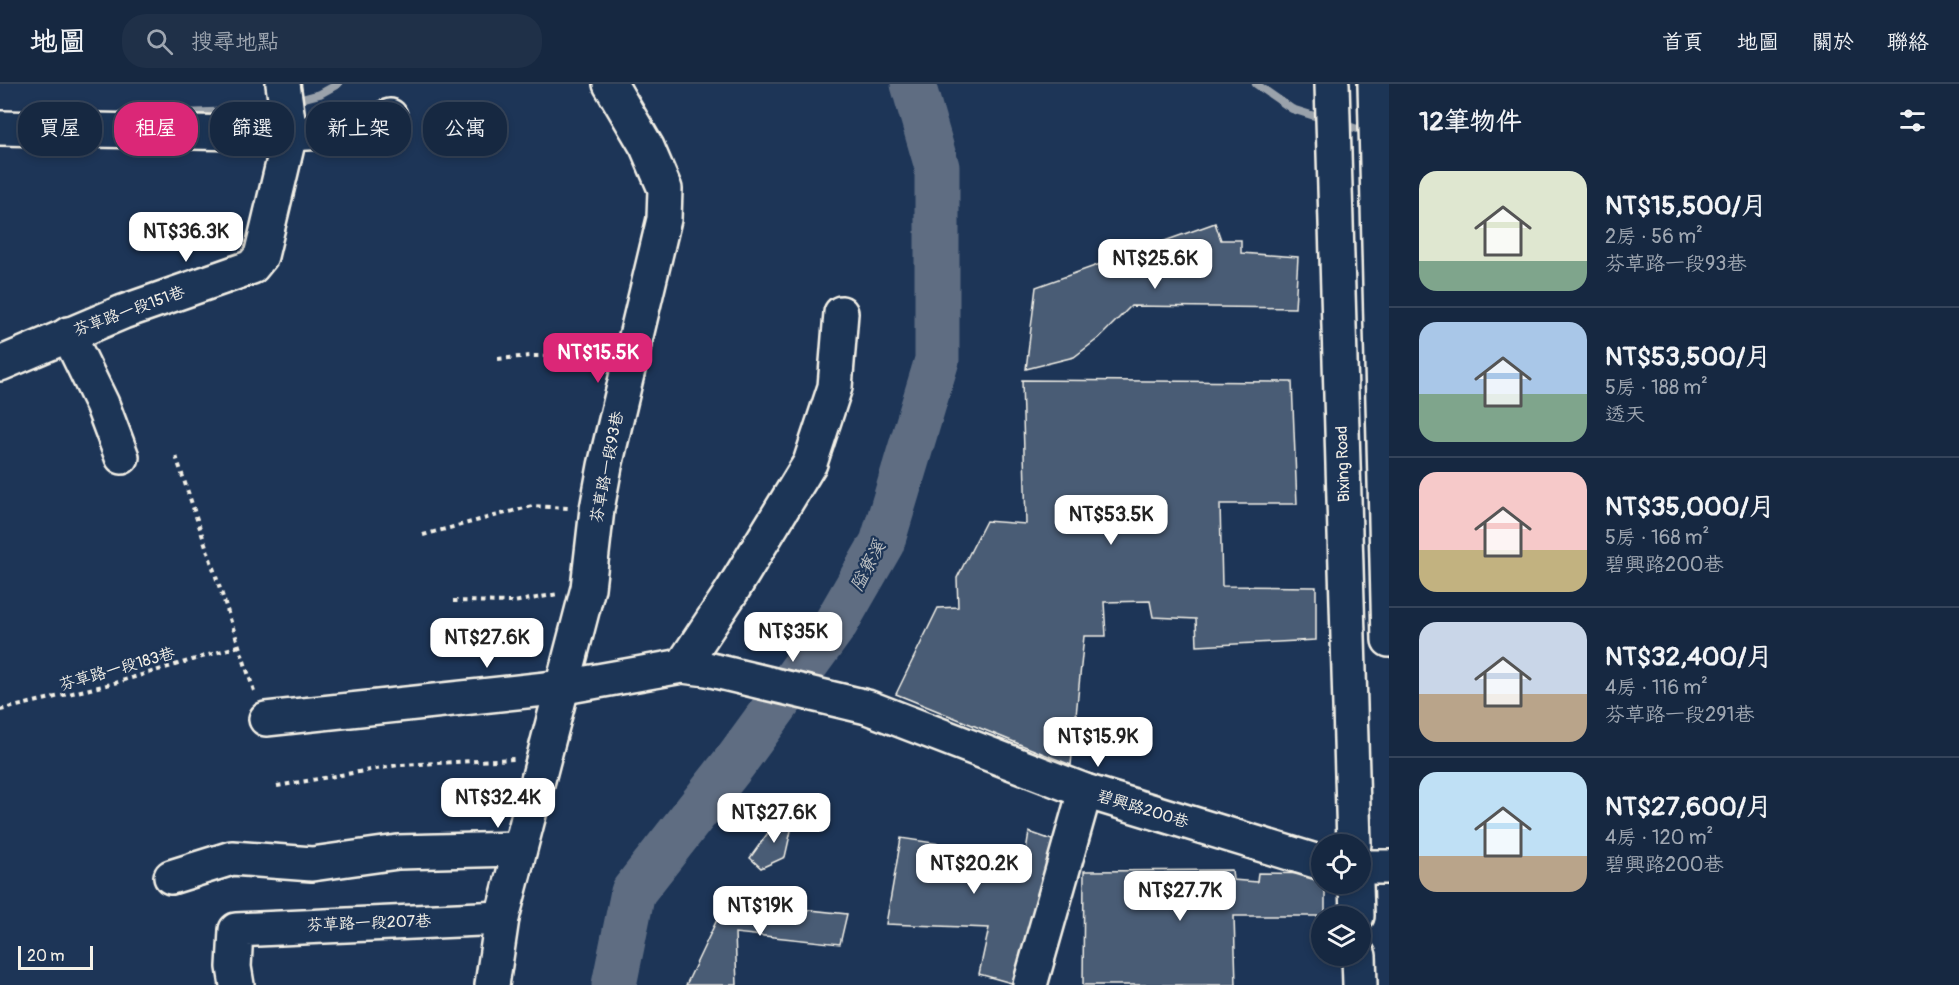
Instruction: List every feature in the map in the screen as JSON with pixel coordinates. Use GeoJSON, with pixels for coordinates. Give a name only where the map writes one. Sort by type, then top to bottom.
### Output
{"type":"FeatureCollection","features":[{"type":"Feature","properties":{"kind":"street","name":"芬草路一段151巷"},"geometry":{"type":"LineString","coordinates":[[283,84],[286,102]]}},
{"type":"Feature","properties":{"kind":"street","name":"芬草路一段93巷"},"geometry":{"type":"LineString","coordinates":[[492,985],[502,918],[588,588],[597,509],[663,219],[666,189],[647,147],[610,84]]}},
{"type":"Feature","properties":{"kind":"street","name":"Bixing Road"},"geometry":{"type":"LineString","coordinates":[[1332,84],[1354,834]]}},
{"type":"Feature","properties":{"kind":"street"},"geometry":{"type":"LineString","coordinates":[[1375,92],[1389,640]]}},
{"type":"Feature","properties":{"kind":"street"},"geometry":{"type":"LineString","coordinates":[[0,128],[210,132]]}},
{"type":"Feature","properties":{"kind":"street","name":"芬草路一段151巷"},"geometry":{"type":"LineString","coordinates":[[0,364],[68,334],[252,267],[261,256],[285,156]]}},
{"type":"Feature","properties":{"kind":"street"},"geometry":{"type":"LineString","coordinates":[[266,719],[564,687],[694,668],[732,591],[810,463],[835,387],[841,313]]}},
{"type":"Feature","properties":{"kind":"street"},"geometry":{"type":"LineString","coordinates":[[68,334],[102,404],[122,457]]}},
{"type":"Feature","properties":{"kind":"street","name":"碧興路200巷"},"geometry":{"type":"LineString","coordinates":[[694,668],[867,706],[1085,791],[1311,860]]}},
{"type":"Feature","properties":{"kind":"street"},"geometry":{"type":"LineString","coordinates":[[1030,985],[1085,791]]}},
{"type":"Feature","properties":{"kind":"street"},"geometry":{"type":"LineString","coordinates":[[171,877],[232,858],[312,864],[398,852],[519,849]]}},
{"type":"Feature","properties":{"kind":"street"},"geometry":{"type":"LineString","coordinates":[[1371,867],[1389,867]]}},
{"type":"Feature","properties":{"kind":"street","name":"芬草路一段207巷"},"geometry":{"type":"LineString","coordinates":[[237,985],[234,968],[236,930],[502,918]]}},
{"type":"Feature","properties":{"kind":"street"},"geometry":{"type":"LineString","coordinates":[[1359,966],[1360,985]]}},
{"type":"Feature","properties":{"kind":"path"},"geometry":{"type":"LineString","coordinates":[[498,359],[530,356],[631,356]]}},
{"type":"Feature","properties":{"kind":"path"},"geometry":{"type":"LineString","coordinates":[[176,456],[239,646],[266,719]]}},
{"type":"Feature","properties":{"kind":"path"},"geometry":{"type":"LineString","coordinates":[[423,536],[531,506],[597,509]]}},
{"type":"Feature","properties":{"kind":"path"},"geometry":{"type":"LineString","coordinates":[[453,601],[514,602],[588,588]]}},
{"type":"Feature","properties":{"kind":"path","name":"芬草路一段183巷"},"geometry":{"type":"LineString","coordinates":[[0,710],[26,706],[111,684],[239,646]]}},
{"type":"Feature","properties":{"kind":"path"},"geometry":{"type":"LineString","coordinates":[[277,786],[399,765],[542,758]]}},
{"type":"Feature","properties":{"kind":"building"},"geometry":{"type":"Polygon","coordinates":[[[1215,223],[1221,240],[1241,240],[1241,253],[1298,257],[1295,308],[1131,306],[1099,338],[1074,357],[1026,369],[1036,287],[1215,223]]]}},
{"type":"Feature","properties":{"kind":"building"},"geometry":{"type":"Polygon","coordinates":[[[1022,380],[1292,382],[1297,504],[1220,504],[1222,586],[1316,587],[1316,640],[1197,646],[1196,619],[1153,617],[1150,601],[1104,602],[1106,636],[1084,636],[1071,765],[896,694],[938,608],[958,607],[957,578],[986,521],[1026,524],[1022,380]]]}},
{"type":"Feature","properties":{"kind":"building"},"geometry":{"type":"Polygon","coordinates":[[[780,816],[793,822],[785,857],[761,868],[750,858],[780,816]]]}},
{"type":"Feature","properties":{"kind":"building"},"geometry":{"type":"Polygon","coordinates":[[[1029,832],[1058,842],[1015,984],[979,974],[989,928],[886,924],[901,838],[1025,857],[1029,832]]]}},
{"type":"Feature","properties":{"kind":"building"},"geometry":{"type":"Polygon","coordinates":[[[1232,870],[1233,880],[1257,882],[1258,873],[1311,874],[1311,894],[1325,894],[1325,906],[1311,906],[1311,916],[1234,916],[1236,985],[1083,985],[1084,871],[1232,870]]]}},
{"type":"Feature","properties":{"kind":"building"},"geometry":{"type":"Polygon","coordinates":[[[773,906],[847,914],[840,944],[735,933],[737,985],[686,985],[723,907],[765,913],[773,906]]]}},
{"type":"Feature","properties":{"kind":"waterway"},"geometry":{"type":"LineString","coordinates":[[294,101],[320,94],[338,84]]}},
{"type":"Feature","properties":{"kind":"waterway","name":"隘寮溪"},"geometry":{"type":"LineString","coordinates":[[614,985],[633,892],[735,762],[836,623],[882,543],[937,360],[937,167],[913,84]]}},
{"type":"Feature","properties":{"kind":"waterway"},"geometry":{"type":"LineString","coordinates":[[1256,84],[1292,109],[1324,119]]}},
{"type":"Feature","properties":{"kind":"waterway"},"geometry":{"type":"LineString","coordinates":[[198,112],[210,112]]}},
{"type":"Feature","properties":{"kind":"waterway"},"geometry":{"type":"LineString","coordinates":[[1342,124],[1367,132]]}}]}
